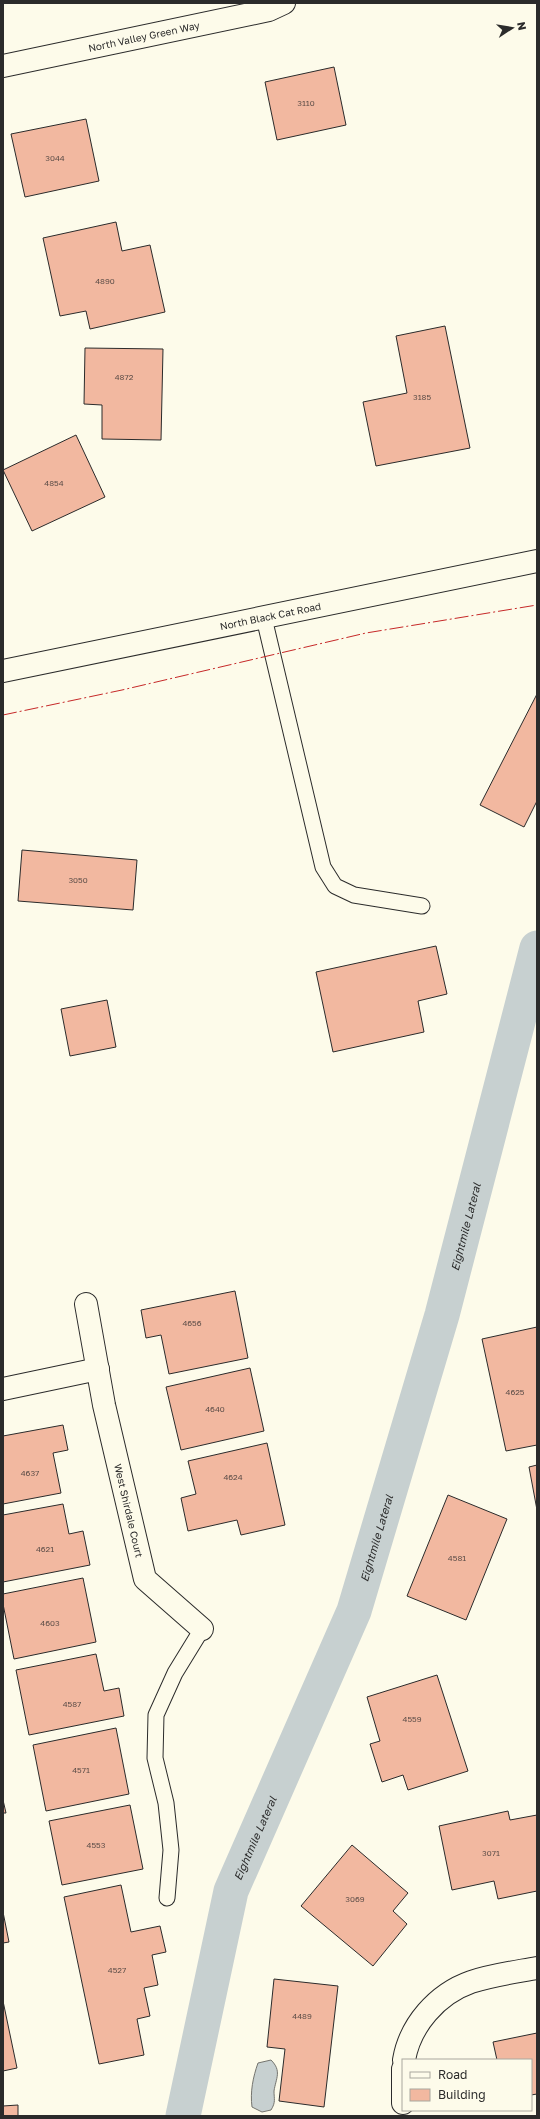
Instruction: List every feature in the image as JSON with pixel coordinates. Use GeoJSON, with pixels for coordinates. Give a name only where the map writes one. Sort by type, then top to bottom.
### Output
{"type":"FeatureCollection","features":[{"type":"Feature","properties":{"kind":"street","name":"North Valley Green Way"},"geometry":{"type":"LineString","coordinates":[[3,66],[269,10],[284,3]]}},
{"type":"Feature","properties":{"kind":"street","name":"North Black Cat Road"},"geometry":{"type":"LineString","coordinates":[[3,672],[537,561]]}},
{"type":"Feature","properties":{"kind":"street","name":"West Shirdale Court"},"geometry":{"type":"LineString","coordinates":[[86,1304],[104,1405],[145,1578],[202,1629]]}},
{"type":"Feature","properties":{"kind":"street"},"geometry":{"type":"LineString","coordinates":[[3,1389],[98,1369]]}},
{"type":"Feature","properties":{"kind":"street"},"geometry":{"type":"LineString","coordinates":[[404,2059],[416,2026],[437,2000],[470,1982],[537,1968]]}},
{"type":"Feature","properties":{"kind":"lane"},"geometry":{"type":"LineString","coordinates":[[264,618],[323,867],[335,886],[354,895],[422,906]]}},
{"type":"Feature","properties":{"kind":"lane"},"geometry":{"type":"LineString","coordinates":[[167,1898],[171,1850],[166,1804],[155,1758],[156,1715],[175,1673],[202,1629]]}},
{"type":"Feature","properties":{"kind":"shaded area"},"geometry":{"type":"Polygon","coordinates":[[[271,2060],[277,2071],[274,2103],[271,2110],[262,2112],[252,2107],[252,2085],[258,2063],[271,2060]]]}},
{"type":"Feature","properties":{"kind":"building"},"geometry":{"type":"Polygon","coordinates":[[[334,67],[346,125],[277,140],[265,82],[334,67]]]}},
{"type":"Feature","properties":{"kind":"building"},"geometry":{"type":"Polygon","coordinates":[[[86,119],[99,181],[25,197],[11,134],[86,119]]]}},
{"type":"Feature","properties":{"kind":"building"},"geometry":{"type":"Polygon","coordinates":[[[116,222],[122,251],[150,245],[165,312],[90,329],[86,311],[60,316],[43,238],[116,222]]]}},
{"type":"Feature","properties":{"kind":"building"},"geometry":{"type":"Polygon","coordinates":[[[445,326],[470,448],[376,466],[363,402],[407,393],[396,336],[445,326]]]}},
{"type":"Feature","properties":{"kind":"building"},"geometry":{"type":"Polygon","coordinates":[[[85,348],[163,349],[161,440],[102,439],[102,405],[84,404],[85,348]]]}},
{"type":"Feature","properties":{"kind":"building"},"geometry":{"type":"Polygon","coordinates":[[[76,435],[105,497],[32,531],[3,470],[76,435]]]}},
{"type":"Feature","properties":{"kind":"building"},"geometry":{"type":"Polygon","coordinates":[[[537,694],[537,801],[524,827],[480,805],[537,694]]]}},
{"type":"Feature","properties":{"kind":"building"},"geometry":{"type":"Polygon","coordinates":[[[22,850],[137,860],[133,910],[18,901],[22,850]]]}},
{"type":"Feature","properties":{"kind":"building"},"geometry":{"type":"Polygon","coordinates":[[[436,946],[447,994],[418,1001],[424,1032],[333,1052],[316,972],[436,946]]]}},
{"type":"Feature","properties":{"kind":"building"},"geometry":{"type":"Polygon","coordinates":[[[107,1000],[116,1047],[70,1056],[61,1009],[107,1000]]]}},
{"type":"Feature","properties":{"kind":"building"},"geometry":{"type":"Polygon","coordinates":[[[235,1291],[248,1358],[169,1374],[161,1335],[146,1338],[141,1310],[235,1291]]]}},
{"type":"Feature","properties":{"kind":"building"},"geometry":{"type":"Polygon","coordinates":[[[537,1327],[537,1445],[506,1451],[482,1339],[537,1327]]]}},
{"type":"Feature","properties":{"kind":"building"},"geometry":{"type":"Polygon","coordinates":[[[250,1368],[264,1431],[181,1450],[166,1387],[250,1368]]]}},
{"type":"Feature","properties":{"kind":"building"},"geometry":{"type":"Polygon","coordinates":[[[63,1425],[68,1450],[53,1453],[61,1493],[3,1504],[3,1436],[63,1425]]]}},
{"type":"Feature","properties":{"kind":"building"},"geometry":{"type":"Polygon","coordinates":[[[267,1443],[285,1525],[241,1535],[237,1520],[188,1531],[181,1498],[196,1494],[188,1461],[267,1443]]]}},
{"type":"Feature","properties":{"kind":"building"},"geometry":{"type":"Polygon","coordinates":[[[537,1465],[537,1510],[529,1467],[537,1465]]]}},
{"type":"Feature","properties":{"kind":"building"},"geometry":{"type":"Polygon","coordinates":[[[448,1495],[507,1519],[466,1620],[407,1596],[448,1495]]]}},
{"type":"Feature","properties":{"kind":"building"},"geometry":{"type":"Polygon","coordinates":[[[63,1504],[69,1534],[83,1531],[90,1565],[3,1582],[3,1515],[63,1504]]]}},
{"type":"Feature","properties":{"kind":"building"},"geometry":{"type":"Polygon","coordinates":[[[83,1578],[96,1642],[14,1659],[3,1604],[3,1594],[83,1578]]]}},
{"type":"Feature","properties":{"kind":"building"},"geometry":{"type":"Polygon","coordinates":[[[96,1654],[104,1691],[119,1688],[124,1716],[29,1735],[16,1670],[96,1654]]]}},
{"type":"Feature","properties":{"kind":"building"},"geometry":{"type":"Polygon","coordinates":[[[437,1675],[468,1771],[408,1790],[403,1775],[382,1782],[370,1744],[380,1741],[367,1697],[437,1675]]]}},
{"type":"Feature","properties":{"kind":"building"},"geometry":{"type":"Polygon","coordinates":[[[116,1728],[129,1794],[46,1811],[33,1745],[116,1728]]]}},
{"type":"Feature","properties":{"kind":"building"},"geometry":{"type":"Polygon","coordinates":[[[3,1800],[6,1813],[3,1813],[3,1800]]]}},
{"type":"Feature","properties":{"kind":"building"},"geometry":{"type":"Polygon","coordinates":[[[130,1805],[143,1869],[62,1885],[49,1821],[130,1805]]]}},
{"type":"Feature","properties":{"kind":"building"},"geometry":{"type":"Polygon","coordinates":[[[508,1811],[510,1820],[537,1815],[537,1891],[498,1899],[494,1881],[452,1890],[439,1826],[508,1811]]]}},
{"type":"Feature","properties":{"kind":"building"},"geometry":{"type":"Polygon","coordinates":[[[352,1845],[408,1893],[393,1911],[407,1924],[373,1966],[301,1906],[352,1845]]]}},
{"type":"Feature","properties":{"kind":"building"},"geometry":{"type":"Polygon","coordinates":[[[121,1885],[131,1932],[160,1926],[166,1952],[152,1955],[158,1985],[144,1988],[150,2016],[137,2019],[144,2055],[99,2064],[64,1897],[121,1885]]]}},
{"type":"Feature","properties":{"kind":"building"},"geometry":{"type":"Polygon","coordinates":[[[3,1912],[9,1942],[3,1943],[3,1912]]]}},
{"type":"Feature","properties":{"kind":"building"},"geometry":{"type":"Polygon","coordinates":[[[274,1979],[338,1986],[324,2107],[279,2101],[285,2049],[267,2047],[274,1979]]]}},
{"type":"Feature","properties":{"kind":"building"},"geometry":{"type":"Polygon","coordinates":[[[3,2001],[17,2068],[3,2071],[3,2001]]]}},
{"type":"Feature","properties":{"kind":"building"},"geometry":{"type":"Polygon","coordinates":[[[537,2033],[537,2094],[532,2095],[532,2059],[497,2059],[493,2042],[537,2033]]]}},
{"type":"Feature","properties":{"kind":"building"},"geometry":{"type":"Polygon","coordinates":[[[18,2105],[18,2116],[3,2116],[3,2106],[18,2105]]]}},
{"type":"Feature","properties":{"kind":"waterway","name":"Eightmile Lateral"},"geometry":{"type":"LineString","coordinates":[[183,2116],[231,1891],[354,1611],[442,1315],[537,948]]}},
{"type":"Feature","properties":{"kind":"power"},"geometry":{"type":"LineString","coordinates":[[3,715],[122,690],[366,633],[537,605]]}}]}
